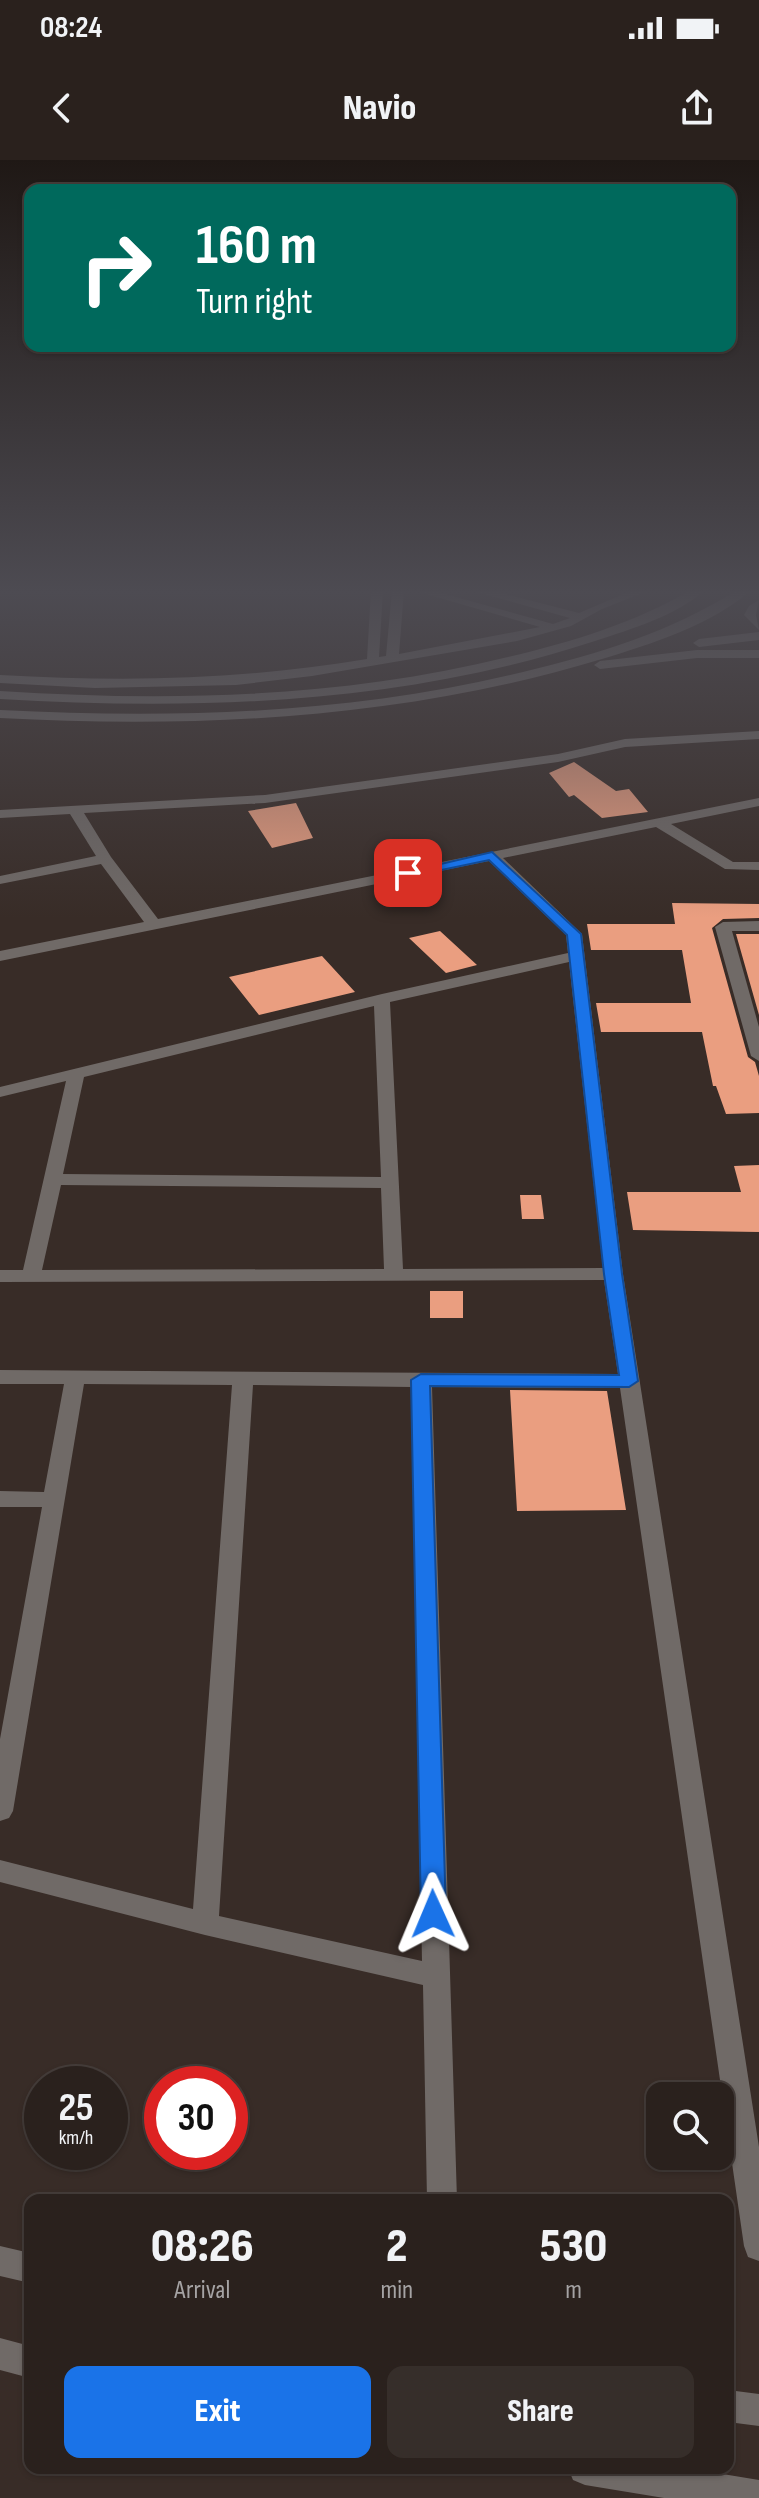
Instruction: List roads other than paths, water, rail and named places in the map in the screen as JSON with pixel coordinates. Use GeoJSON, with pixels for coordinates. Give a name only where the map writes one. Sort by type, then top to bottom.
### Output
{"type":"FeatureCollection","features":[{"type":"Feature","properties":{"kind":"street"},"geometry":{"type":"LineString","coordinates":[[140,699],[186,699]]}},
{"type":"Feature","properties":{"kind":"street"},"geometry":{"type":"LineString","coordinates":[[0,714],[206,717],[342,707],[397,699]]}},
{"type":"Feature","properties":{"kind":"street"},"geometry":{"type":"LineString","coordinates":[[0,725],[69,717]]}},
{"type":"Feature","properties":{"kind":"street"},"geometry":{"type":"LineString","coordinates":[[0,814],[265,799],[558,758],[625,743],[759,735]]}},
{"type":"Feature","properties":{"kind":"street"},"geometry":{"type":"LineString","coordinates":[[0,956],[759,802]]}},
{"type":"Feature","properties":{"kind":"street"},"geometry":{"type":"LineString","coordinates":[[75,811],[105,859],[155,926]]}},
{"type":"Feature","properties":{"kind":"street"},"geometry":{"type":"LineString","coordinates":[[658,822],[730,866],[759,866]]}},
{"type":"Feature","properties":{"kind":"street"},"geometry":{"type":"LineString","coordinates":[[492,856],[574,934],[613,1274],[759,2246]]}},
{"type":"Feature","properties":{"kind":"street"},"geometry":{"type":"LineString","coordinates":[[0,880],[105,859]]}},
{"type":"Feature","properties":{"kind":"street"},"geometry":{"type":"LineString","coordinates":[[759,926],[723,927],[759,1056]]}},
{"type":"Feature","properties":{"kind":"street"},"geometry":{"type":"LineString","coordinates":[[0,1092],[382,999],[575,956]]}},
{"type":"Feature","properties":{"kind":"street"},"geometry":{"type":"LineString","coordinates":[[382,999],[394,1274]]}},
{"type":"Feature","properties":{"kind":"street"},"geometry":{"type":"LineString","coordinates":[[31,1276],[76,1074]]}},
{"type":"Feature","properties":{"kind":"street"},"geometry":{"type":"LineString","coordinates":[[53,1179],[390,1183]]}},
{"type":"Feature","properties":{"kind":"street"},"geometry":{"type":"LineString","coordinates":[[0,1276],[613,1274]]}},
{"type":"Feature","properties":{"kind":"street"},"geometry":{"type":"LineString","coordinates":[[0,1377],[243,1381],[629,1381]]}},
{"type":"Feature","properties":{"kind":"street"},"geometry":{"type":"LineString","coordinates":[[0,1811],[75,1378]]}},
{"type":"Feature","properties":{"kind":"street"},"geometry":{"type":"LineString","coordinates":[[421,1380],[442,2194]]}},
{"type":"Feature","properties":{"kind":"street"},"geometry":{"type":"LineString","coordinates":[[205,1924],[243,1381]]}},
{"type":"Feature","properties":{"kind":"street"},"geometry":{"type":"LineString","coordinates":[[0,1499],[54,1500]]}},
{"type":"Feature","properties":{"kind":"street"},"geometry":{"type":"LineString","coordinates":[[0,1871],[205,1924],[435,1976]]}},
{"type":"Feature","properties":{"kind":"street"},"geometry":{"type":"LineString","coordinates":[[0,2261],[24,2267]]}},
{"type":"Feature","properties":{"kind":"street"},"geometry":{"type":"LineString","coordinates":[[0,2354],[24,2360]]}},
{"type":"Feature","properties":{"kind":"street"},"geometry":{"type":"LineString","coordinates":[[734,2407],[759,2410]]}},
{"type":"Feature","properties":{"kind":"street"},"geometry":{"type":"LineString","coordinates":[[621,2474],[759,2497]]}}]}
